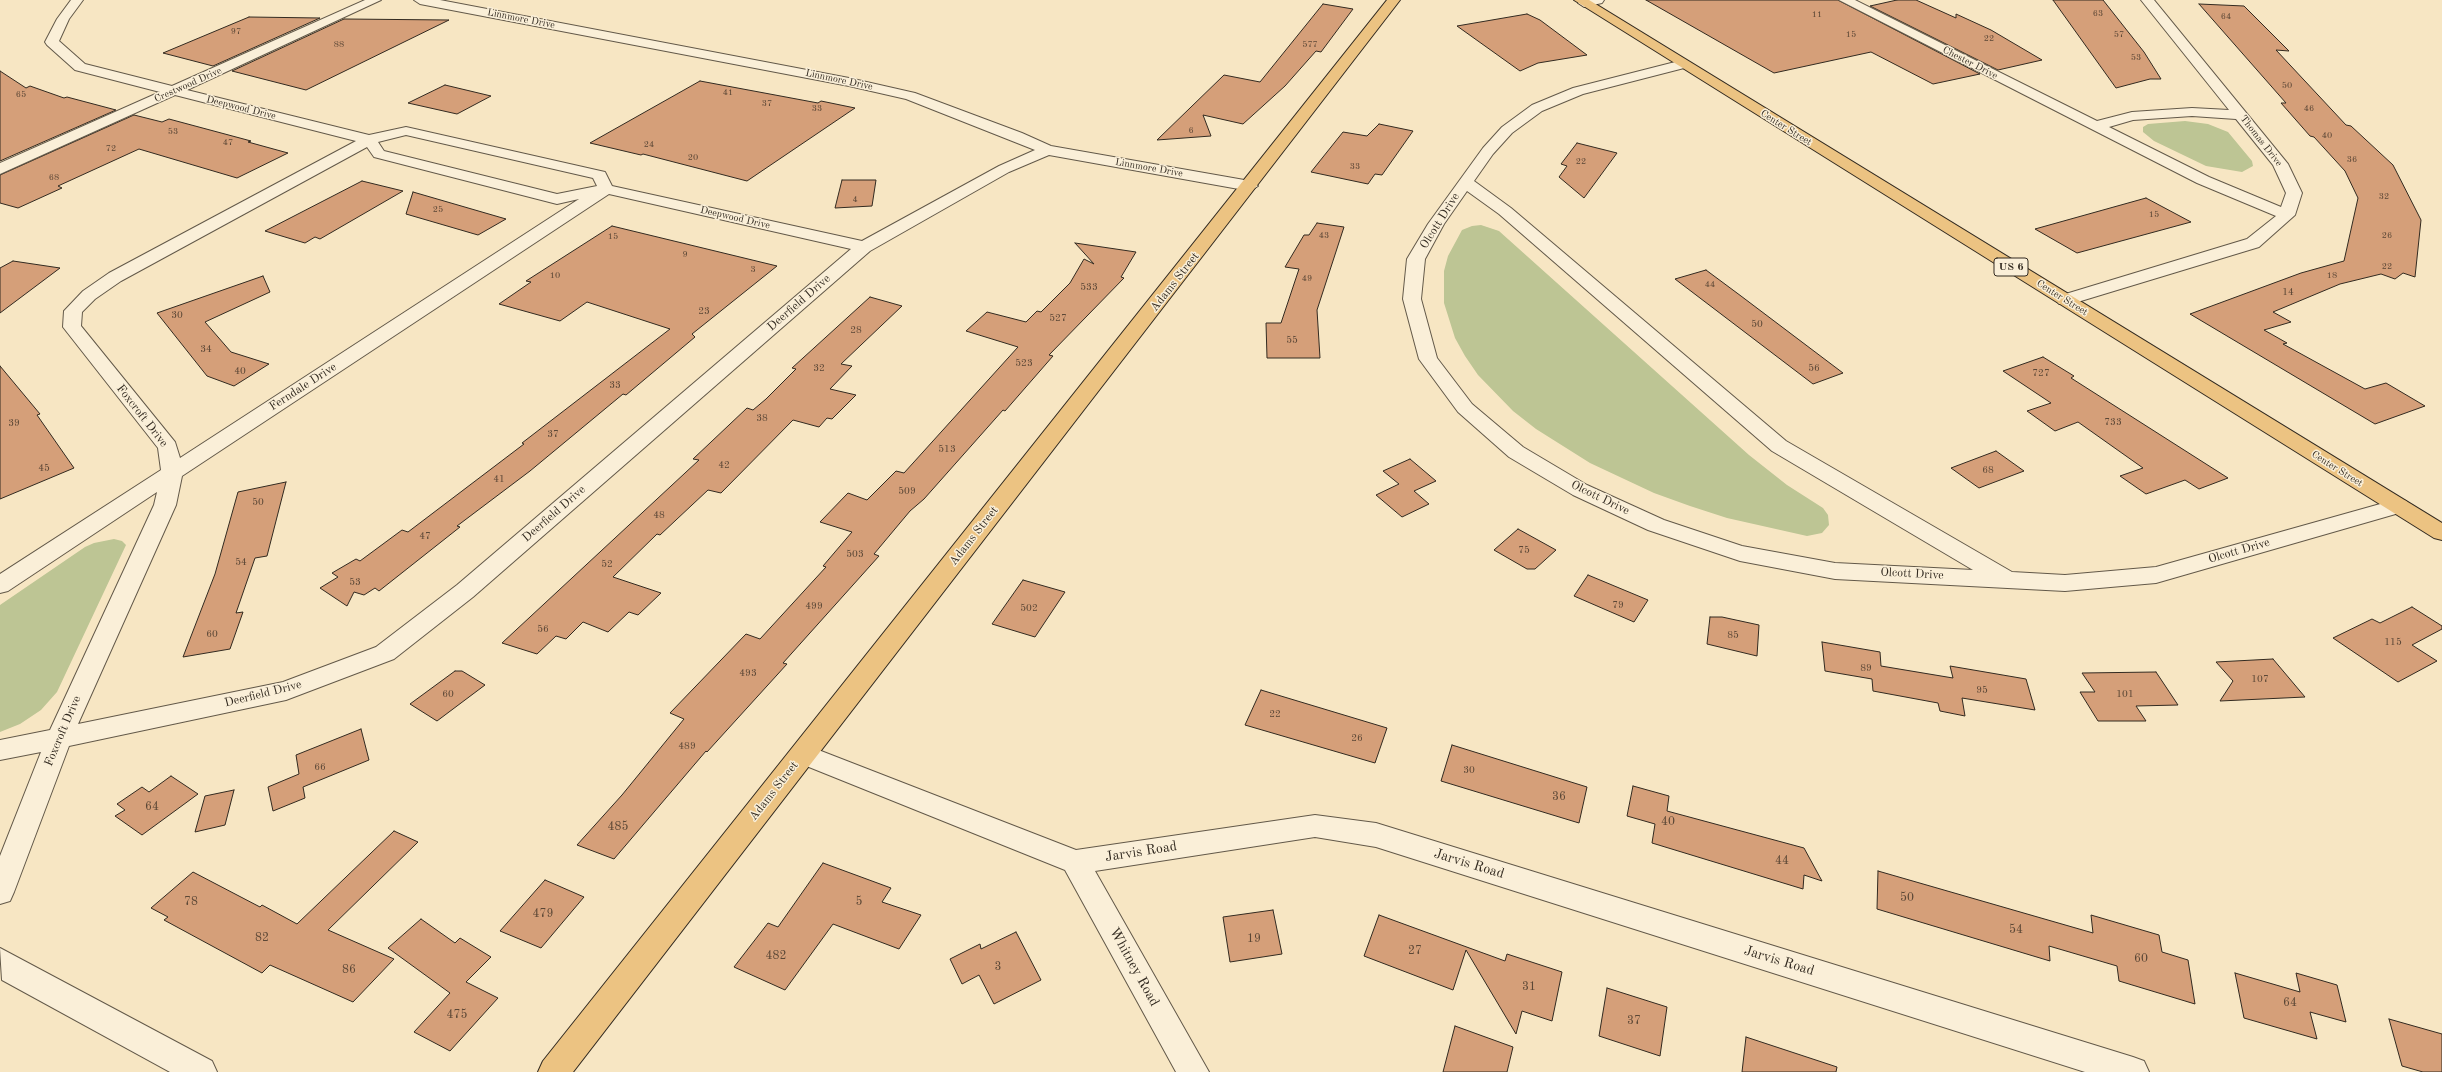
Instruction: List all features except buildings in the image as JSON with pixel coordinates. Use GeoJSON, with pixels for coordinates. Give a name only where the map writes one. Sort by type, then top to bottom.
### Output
{"type":"FeatureCollection","features":[{"type":"Feature","properties":{"kind":"main road","name":"Adams Street"},"geometry":{"type":"LineString","coordinates":[[554,1072],[1250,186],[1392,0]]}},
{"type":"Feature","properties":{"kind":"main road","name":"Center Street"},"geometry":{"type":"LineString","coordinates":[[1587,1],[1683,64],[2442,533]]}},
{"type":"Feature","properties":{"kind":"street","name":"Deepwood Drive"},"geometry":{"type":"LineString","coordinates":[[77,0],[63,19],[52,42],[80,67],[369,140],[406,131],[599,174],[606,190]]}},
{"type":"Feature","properties":{"kind":"street","name":"Crestwood Drive"},"geometry":{"type":"LineString","coordinates":[[0,170],[375,0]]}},
{"type":"Feature","properties":{"kind":"street","name":"Linnmore Drive"},"geometry":{"type":"LineString","coordinates":[[420,0],[759,64],[910,96],[1016,136],[1047,150],[1250,186]]}},
{"type":"Feature","properties":{"kind":"street","name":"Chester Drive"},"geometry":{"type":"LineString","coordinates":[[1845,0],[2203,180],[2287,215]]}},
{"type":"Feature","properties":{"kind":"street","name":"Thomas Drive"},"geometry":{"type":"LineString","coordinates":[[2147,0],[2280,164],[2294,193],[2287,215]]}},
{"type":"Feature","properties":{"kind":"street","name":"Olcott Drive"},"geometry":{"type":"LineString","coordinates":[[1683,64],[1578,91],[1537,108],[1507,130],[1488,151],[1436,224],[1416,259],[1412,300],[1428,359],[1464,408],[1516,452],[1580,490],[1650,521],[1740,553],[1835,571],[2006,579],[2065,584],[2156,575],[2398,506]]}},
{"type":"Feature","properties":{"kind":"street"},"geometry":{"type":"LineString","coordinates":[[2095,126],[2132,116],[2192,112],[2240,115]]}},
{"type":"Feature","properties":{"kind":"street","name":"Deepwood Drive"},"geometry":{"type":"LineString","coordinates":[[369,140],[379,154],[557,199],[606,190],[864,247]]}},
{"type":"Feature","properties":{"kind":"street","name":"Foxcroft Drive"},"geometry":{"type":"LineString","coordinates":[[0,892],[58,740],[165,505],[172,473],[168,447],[72,327],[74,311],[89,295],[115,277],[369,140]]}},
{"type":"Feature","properties":{"kind":"street","name":"Deerfield Drive"},"geometry":{"type":"LineString","coordinates":[[0,750],[58,740],[286,691],[385,652],[465,591],[864,247],[1004,169],[1047,150]]}},
{"type":"Feature","properties":{"kind":"street","name":"Olcott Drive"},"geometry":{"type":"LineString","coordinates":[[1465,182],[1505,211],[1779,446],[1866,499],[2006,579]]}},
{"type":"Feature","properties":{"kind":"street","name":"Ferndale Drive"},"geometry":{"type":"LineString","coordinates":[[0,585],[606,190]]}},
{"type":"Feature","properties":{"kind":"street"},"geometry":{"type":"LineString","coordinates":[[2065,300],[2253,242],[2287,215]]}},
{"type":"Feature","properties":{"kind":"street"},"geometry":{"type":"LineString","coordinates":[[803,754],[1074,862]]}},
{"type":"Feature","properties":{"kind":"street","name":"Jarvis Road"},"geometry":{"type":"LineString","coordinates":[[1074,862],[1315,826],[1376,835],[2133,1072]]}},
{"type":"Feature","properties":{"kind":"street","name":"Whitney Road"},"geometry":{"type":"LineString","coordinates":[[1074,862],[1193,1072]]}},
{"type":"Feature","properties":{"kind":"street"},"geometry":{"type":"LineString","coordinates":[[0,960],[12,970],[202,1072]]}},
{"type":"Feature","properties":{"kind":"green space"},"geometry":{"type":"Polygon","coordinates":[[[2185,121],[2208,124],[2228,132],[2252,161],[2253,166],[2242,172],[2206,166],[2154,141],[2143,132],[2143,127],[2148,124],[2185,121]]]}},
{"type":"Feature","properties":{"kind":"green space"},"geometry":{"type":"Polygon","coordinates":[[[1481,225],[1499,231],[1749,455],[1787,485],[1823,508],[1828,515],[1829,525],[1822,533],[1807,536],[1727,518],[1654,493],[1590,463],[1536,429],[1513,411],[1478,375],[1465,356],[1455,338],[1444,303],[1444,271],[1448,256],[1462,230],[1472,226],[1481,225]]]}},
{"type":"Feature","properties":{"kind":"green space"},"geometry":{"type":"Polygon","coordinates":[[[114,539],[122,541],[126,545],[57,692],[41,710],[20,724],[0,732],[0,605],[85,547],[94,543],[114,539]]]}}]}
